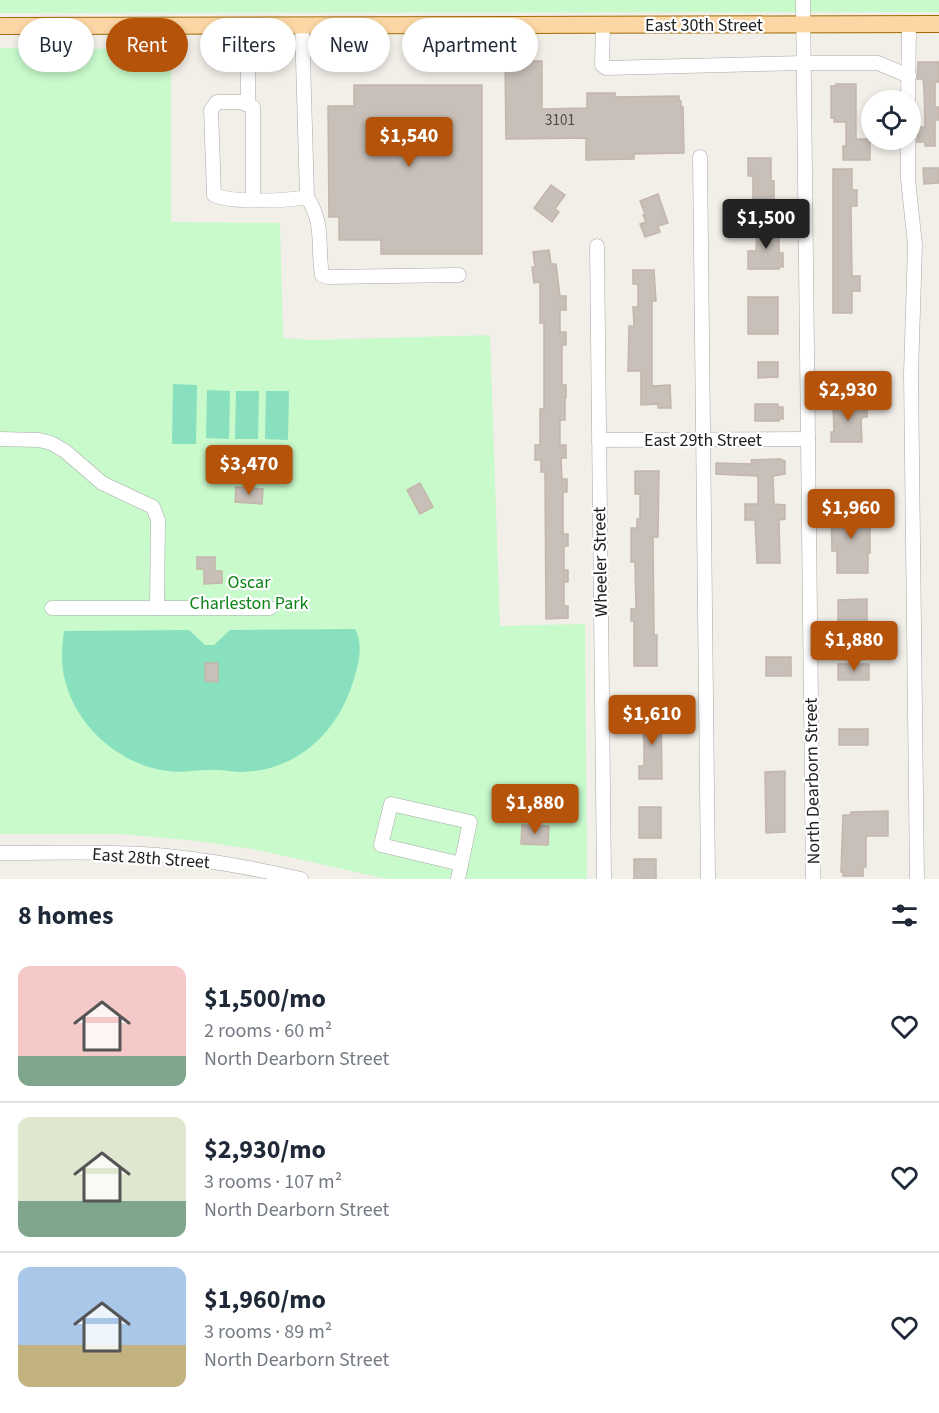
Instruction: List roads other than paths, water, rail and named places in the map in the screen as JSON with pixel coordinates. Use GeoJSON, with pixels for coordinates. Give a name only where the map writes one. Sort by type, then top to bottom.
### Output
{"type":"FeatureCollection","features":[{"type":"Feature","properties":{"kind":"main road","name":"East 30th Street"},"geometry":{"type":"LineString","coordinates":[[296,25],[939,24]]}},
{"type":"Feature","properties":{"kind":"main road","name":"East 30th Street"},"geometry":{"type":"LineString","coordinates":[[0,26],[200,26]]}},
{"type":"Feature","properties":{"kind":"street","name":"North Dearborn Street"},"geometry":{"type":"LineString","coordinates":[[803,0],[813,879]]}},
{"type":"Feature","properties":{"kind":"street"},"geometry":{"type":"LineString","coordinates":[[908,90],[909,24]]}},
{"type":"Feature","properties":{"kind":"street"},"geometry":{"type":"LineString","coordinates":[[302,25],[306,198],[316,211],[322,275],[328,277],[459,275]]}},
{"type":"Feature","properties":{"kind":"street"},"geometry":{"type":"LineString","coordinates":[[603,25],[602,65],[606,68],[878,63],[909,76]]}},
{"type":"Feature","properties":{"kind":"street"},"geometry":{"type":"LineString","coordinates":[[248,72],[248,104]]}},
{"type":"Feature","properties":{"kind":"street"},"geometry":{"type":"LineString","coordinates":[[254,200],[253,107],[248,104],[217,102],[213,104],[211,110],[213,192],[217,197],[254,200],[283,201],[306,198]]}},
{"type":"Feature","properties":{"kind":"street"},"geometry":{"type":"LineString","coordinates":[[908,150],[908,180],[915,245],[911,374],[917,879]]}},
{"type":"Feature","properties":{"kind":"street"},"geometry":{"type":"LineString","coordinates":[[700,158],[708,879]]}},
{"type":"Feature","properties":{"kind":"street","name":"Wheeler Street"},"geometry":{"type":"LineString","coordinates":[[597,246],[604,879]]}},
{"type":"Feature","properties":{"kind":"street"},"geometry":{"type":"LineString","coordinates":[[0,439],[39,440],[51,443],[65,451],[102,483],[153,507],[158,520],[157,608]]}},
{"type":"Feature","properties":{"kind":"street","name":"East 29th Street"},"geometry":{"type":"LineString","coordinates":[[598,440],[808,439]]}},
{"type":"Feature","properties":{"kind":"street"},"geometry":{"type":"LineString","coordinates":[[52,608],[270,608]]}},
{"type":"Feature","properties":{"kind":"street"},"geometry":{"type":"LineString","coordinates":[[458,879],[470,822],[391,804],[381,844],[461,864]]}},
{"type":"Feature","properties":{"kind":"street","name":"East 28th Street"},"geometry":{"type":"LineString","coordinates":[[0,853],[139,854],[212,861],[255,874],[301,879]]}},
{"type":"Feature","properties":{"kind":"park label","name":"Oscar Charleston Park"},"geometry":{"type":"Point","coordinates":[249,592]}}]}
